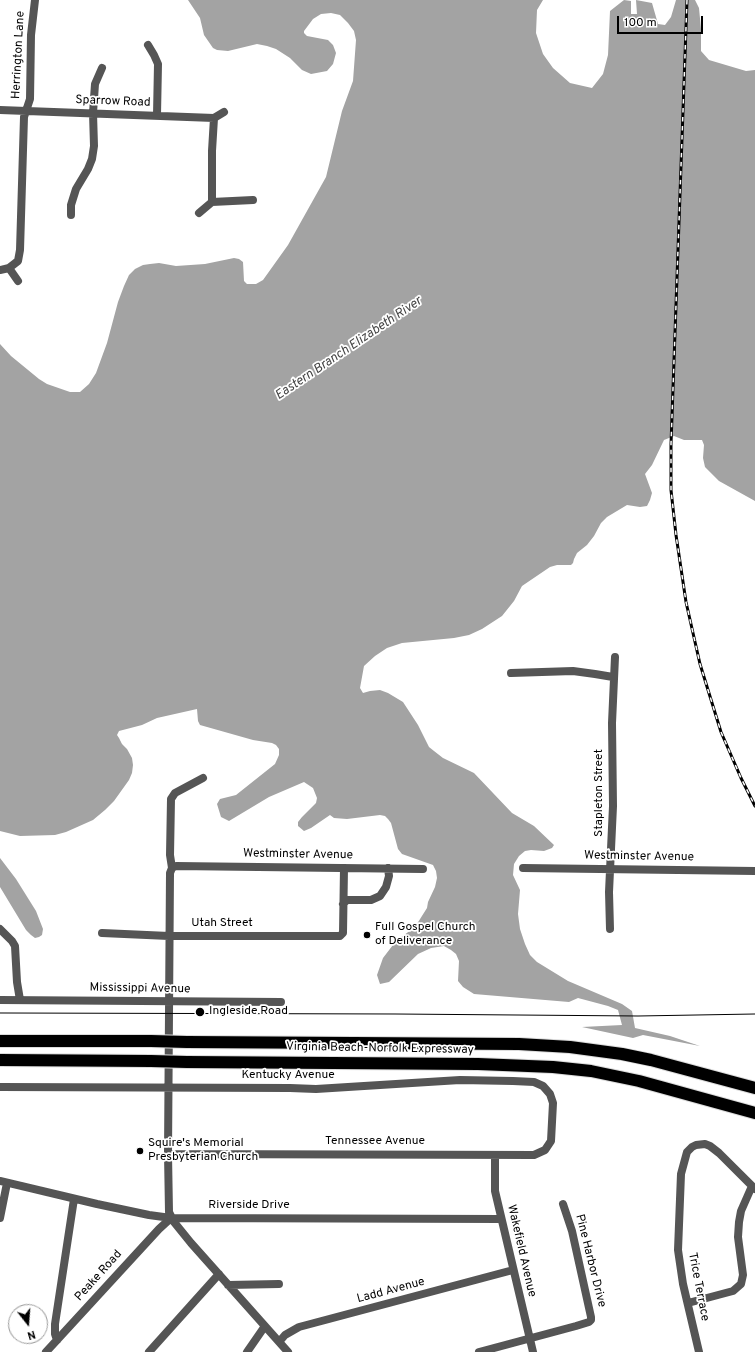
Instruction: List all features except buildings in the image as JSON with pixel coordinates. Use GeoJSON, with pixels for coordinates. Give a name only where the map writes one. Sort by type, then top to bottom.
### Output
{"type":"FeatureCollection","features":[{"type":"Feature","properties":{"kind":"highway","name":"Virginia Beach-Norfolk Expressway"},"geometry":{"type":"LineString","coordinates":[[0,1041],[519,1044],[563,1047],[622,1054],[651,1060],[755,1088]]}},
{"type":"Feature","properties":{"kind":"highway","name":"Virginia Beach-Norfolk Expressway"},"geometry":{"type":"LineString","coordinates":[[0,1060],[478,1064],[553,1067],[591,1071],[639,1081],[755,1113]]}},
{"type":"Feature","properties":{"kind":"street","name":"Herrington Lane"},"geometry":{"type":"LineString","coordinates":[[10,268],[18,261],[20,250],[24,117],[30,99],[31,35],[35,0]]}},
{"type":"Feature","properties":{"kind":"street"},"geometry":{"type":"LineString","coordinates":[[148,46],[158,64],[157,115]]}},
{"type":"Feature","properties":{"kind":"street"},"geometry":{"type":"LineString","coordinates":[[71,215],[71,205],[76,189],[92,159],[95,84],[102,68]]}},
{"type":"Feature","properties":{"kind":"street","name":"Sparrow Road"},"geometry":{"type":"LineString","coordinates":[[0,110],[214,118]]}},
{"type":"Feature","properties":{"kind":"street"},"geometry":{"type":"LineString","coordinates":[[212,202],[212,151],[214,118],[224,112]]}},
{"type":"Feature","properties":{"kind":"street"},"geometry":{"type":"LineString","coordinates":[[199,213],[212,202],[253,200]]}},
{"type":"Feature","properties":{"kind":"street"},"geometry":{"type":"LineString","coordinates":[[0,270],[10,268],[18,281]]}},
{"type":"Feature","properties":{"kind":"street","name":"Stapleton Street"},"geometry":{"type":"LineString","coordinates":[[610,929],[609,892],[613,806],[612,723],[615,657]]}},
{"type":"Feature","properties":{"kind":"street"},"geometry":{"type":"LineString","coordinates":[[511,673],[573,671],[613,677]]}},
{"type":"Feature","properties":{"kind":"street"},"geometry":{"type":"LineString","coordinates":[[203,778],[175,793],[171,799],[170,855],[172,868],[170,873],[169,936],[168,1202],[171,1218],[174,1222],[288,1352]]}},
{"type":"Feature","properties":{"kind":"street","name":"Westminster Avenue"},"geometry":{"type":"LineString","coordinates":[[172,868],[176,866],[423,869]]}},
{"type":"Feature","properties":{"kind":"street"},"geometry":{"type":"LineString","coordinates":[[343,904],[344,868]]}},
{"type":"Feature","properties":{"kind":"street"},"geometry":{"type":"LineString","coordinates":[[343,904],[347,900],[371,900],[380,896],[386,887],[389,876],[388,868]]}},
{"type":"Feature","properties":{"kind":"street","name":"Westminster Avenue"},"geometry":{"type":"LineString","coordinates":[[523,868],[755,871]]}},
{"type":"Feature","properties":{"kind":"street","name":"Utah Street"},"geometry":{"type":"LineString","coordinates":[[102,933],[169,936],[342,935],[343,904]]}},
{"type":"Feature","properties":{"kind":"street"},"geometry":{"type":"LineString","coordinates":[[1,932],[12,940],[15,946],[17,982],[20,1000]]}},
{"type":"Feature","properties":{"kind":"street","name":"Mississippi Avenue"},"geometry":{"type":"LineString","coordinates":[[0,1000],[280,1002]]}},
{"type":"Feature","properties":{"kind":"street","name":"Kentucky Avenue"},"geometry":{"type":"LineString","coordinates":[[0,1087],[316,1089],[460,1080],[520,1081],[538,1084],[547,1090],[552,1098],[553,1116]]}},
{"type":"Feature","properties":{"kind":"street","name":"Tennessee Avenue"},"geometry":{"type":"LineString","coordinates":[[168,1154],[534,1155],[545,1150],[551,1141],[553,1116]]}},
{"type":"Feature","properties":{"kind":"street","name":"Trice Terrace"},"geometry":{"type":"LineString","coordinates":[[699,1352],[680,1267],[678,1250],[682,1168],[687,1152],[692,1147],[699,1144],[710,1146],[719,1153],[753,1188]]}},
{"type":"Feature","properties":{"kind":"street","name":"Wakefield Avenue"},"geometry":{"type":"LineString","coordinates":[[495,1155],[494,1184],[533,1352]]}},
{"type":"Feature","properties":{"kind":"street"},"geometry":{"type":"LineString","coordinates":[[0,1218],[3,1182]]}},
{"type":"Feature","properties":{"kind":"street","name":"Riverside Drive"},"geometry":{"type":"LineString","coordinates":[[3,1182],[74,1199],[149,1215],[171,1218],[501,1219]]}},
{"type":"Feature","properties":{"kind":"street"},"geometry":{"type":"LineString","coordinates":[[688,1303],[734,1291],[741,1284],[743,1275],[738,1237],[739,1222],[741,1211],[753,1188]]}},
{"type":"Feature","properties":{"kind":"street"},"geometry":{"type":"LineString","coordinates":[[57,1340],[55,1334],[55,1324],[74,1199]]}},
{"type":"Feature","properties":{"kind":"street","name":"Pine Harbor Drive"},"geometry":{"type":"LineString","coordinates":[[530,1338],[589,1322],[591,1317],[572,1231],[562,1204]]}},
{"type":"Feature","properties":{"kind":"street","name":"Peake Road"},"geometry":{"type":"LineString","coordinates":[[46,1352],[159,1228],[171,1218]]}},
{"type":"Feature","properties":{"kind":"street","name":"Ladd Avenue"},"geometry":{"type":"LineString","coordinates":[[279,1342],[285,1335],[300,1327],[513,1270]]}},
{"type":"Feature","properties":{"kind":"street"},"geometry":{"type":"LineString","coordinates":[[149,1352],[219,1274]]}},
{"type":"Feature","properties":{"kind":"street"},"geometry":{"type":"LineString","coordinates":[[228,1285],[279,1284]]}},
{"type":"Feature","properties":{"kind":"street"},"geometry":{"type":"LineString","coordinates":[[247,1352],[265,1326]]}},
{"type":"Feature","properties":{"kind":"street"},"geometry":{"type":"LineString","coordinates":[[480,1352],[530,1338]]}},
{"type":"Feature","properties":{"kind":"water","name":"Eastern Branch Elizabeth River"},"geometry":{"type":"Polygon","coordinates":[[[188,0],[543,0],[537,10],[536,33],[543,54],[553,68],[570,83],[592,88],[603,74],[608,55],[610,11],[624,0],[631,1],[631,14],[637,14],[636,0],[652,3],[658,24],[665,25],[671,17],[676,0],[695,0],[699,8],[701,51],[709,60],[746,71],[755,70],[755,501],[719,481],[705,467],[703,458],[704,445],[702,440],[684,440],[674,436],[664,440],[652,465],[645,474],[652,493],[647,506],[640,507],[627,505],[607,517],[601,523],[587,545],[577,553],[571,565],[557,565],[550,567],[522,586],[514,601],[502,616],[482,629],[469,635],[454,638],[402,643],[387,648],[364,666],[360,688],[363,693],[380,690],[403,702],[418,725],[429,747],[443,758],[474,773],[512,813],[534,826],[554,845],[552,848],[544,851],[525,851],[519,856],[514,864],[513,875],[520,890],[518,914],[520,929],[530,955],[537,962],[568,981],[622,1004],[632,1011],[635,1028],[670,1036],[700,1046],[643,1035],[633,1038],[582,1027],[622,1025],[618,1010],[578,998],[569,1002],[474,994],[463,987],[458,981],[459,961],[456,954],[444,946],[431,948],[418,954],[389,982],[380,984],[377,975],[383,958],[396,941],[415,927],[427,908],[437,878],[433,865],[402,854],[398,849],[391,823],[385,816],[380,815],[347,819],[334,818],[330,815],[304,831],[298,826],[298,822],[316,803],[317,798],[313,788],[304,782],[269,797],[229,821],[221,817],[217,804],[220,799],[236,795],[275,764],[279,755],[279,749],[272,743],[253,740],[200,725],[198,721],[197,709],[157,718],[142,725],[119,731],[117,735],[132,758],[132,773],[129,780],[114,801],[93,820],[66,832],[55,835],[20,836],[0,831],[0,344],[11,356],[47,384],[70,392],[80,392],[89,384],[96,373],[107,343],[124,286],[129,275],[135,269],[143,265],[159,263],[176,266],[205,264],[234,258],[243,262],[244,281],[247,284],[256,284],[263,280],[288,245],[326,177],[342,111],[353,81],[356,40],[354,31],[340,15],[331,13],[321,14],[313,19],[304,31],[307,36],[328,40],[333,45],[336,53],[333,64],[327,71],[311,74],[302,70],[290,58],[276,49],[267,46],[257,44],[228,51],[213,48],[204,35],[200,18],[188,0]]]}},
{"type":"Feature","properties":{"kind":"water"},"geometry":{"type":"Polygon","coordinates":[[[0,858],[16,879],[36,911],[43,929],[42,935],[39,937],[35,938],[26,930],[0,887],[0,858]]]}},
{"type":"Feature","properties":{"kind":"tram line"},"geometry":{"type":"LineString","coordinates":[[0,1013],[638,1016],[755,1014]]}},
{"type":"Feature","properties":{"kind":"railway"},"geometry":{"type":"LineString","coordinates":[[687,0],[671,444],[671,490],[686,602],[700,664],[721,732],[755,806]]}},
{"type":"Feature","properties":{"kind":"place","name":"Full Gospel Church of Deliverance"},"geometry":{"type":"Point","coordinates":[367,935]}},
{"type":"Feature","properties":{"kind":"place","name":"Ingleside Road"},"geometry":{"type":"Point","coordinates":[200,1012]}},
{"type":"Feature","properties":{"kind":"place","name":"Squire's Memorial Presbyterian Church"},"geometry":{"type":"Point","coordinates":[140,1151]}}]}
